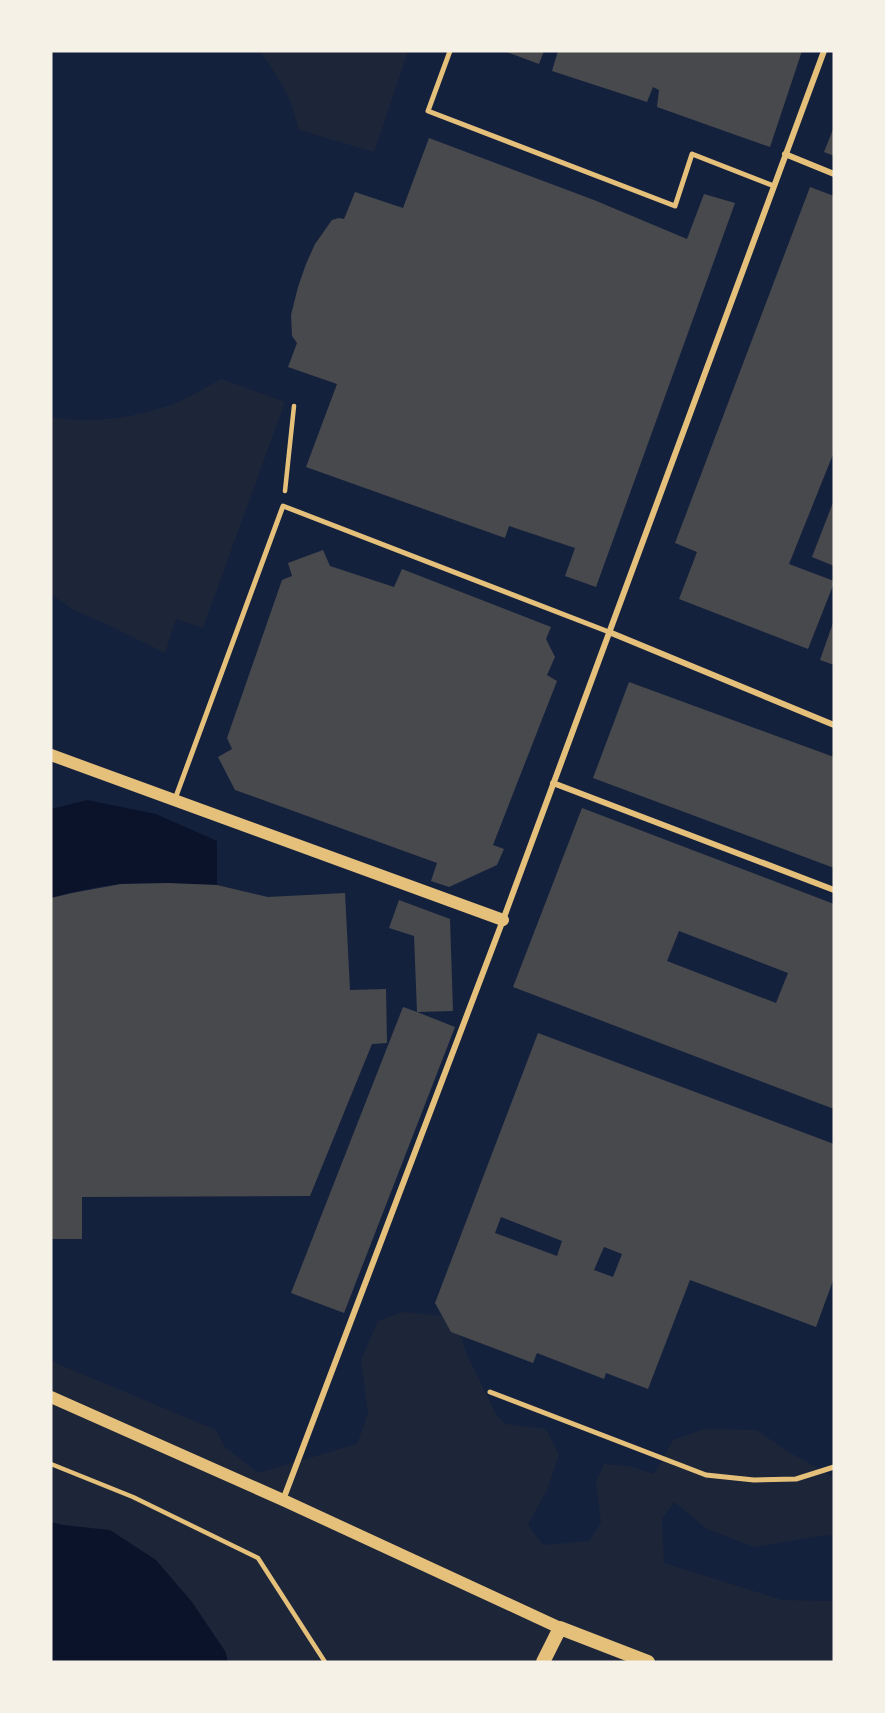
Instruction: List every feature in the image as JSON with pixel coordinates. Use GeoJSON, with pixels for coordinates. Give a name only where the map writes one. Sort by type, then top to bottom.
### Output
{"type":"FeatureCollection","features":[{"type":"Feature","properties":{"kind":"main road"},"geometry":{"type":"LineString","coordinates":[[542,1662],[560,1628],[648,1662]]}},
{"type":"Feature","properties":{"kind":"street"},"geometry":{"type":"LineString","coordinates":[[283,1500],[503,920],[824,51]]}},
{"type":"Feature","properties":{"kind":"street"},"geometry":{"type":"LineString","coordinates":[[785,154],[834,174]]}},
{"type":"Feature","properties":{"kind":"street"},"geometry":{"type":"LineString","coordinates":[[609,632],[834,725]]}},
{"type":"Feature","properties":{"kind":"street"},"geometry":{"type":"LineString","coordinates":[[51,755],[503,920]]}},
{"type":"Feature","properties":{"kind":"street"},"geometry":{"type":"LineString","coordinates":[[553,783],[834,890]]}},
{"type":"Feature","properties":{"kind":"street"},"geometry":{"type":"LineString","coordinates":[[51,1397],[560,1628]]}},
{"type":"Feature","properties":{"kind":"lane"},"geometry":{"type":"LineString","coordinates":[[450,51],[428,111],[676,206],[692,154],[774,186]]}},
{"type":"Feature","properties":{"kind":"lane"},"geometry":{"type":"LineString","coordinates":[[174,800],[283,506],[609,632]]}},
{"type":"Feature","properties":{"kind":"lane"},"geometry":{"type":"LineString","coordinates":[[490,1392],[706,1475],[754,1480],[796,1479],[834,1467]]}},
{"type":"Feature","properties":{"kind":"path"},"geometry":{"type":"LineString","coordinates":[[283,506],[294,406]]}},
{"type":"Feature","properties":{"kind":"path"},"geometry":{"type":"LineString","coordinates":[[51,1464],[133,1497],[258,1558],[325,1662]]}},
{"type":"Feature","properties":{"kind":"shaded area"},"geometry":{"type":"Polygon","coordinates":[[[260,51],[408,51],[374,152],[299,130],[290,100],[260,51]]]}},
{"type":"Feature","properties":{"kind":"shaded area"},"geometry":{"type":"Polygon","coordinates":[[[221,379],[285,402],[203,628],[176,619],[165,653],[75,611],[51,594],[51,417],[98,420],[146,412],[176,403],[221,379]]]}},
{"type":"Feature","properties":{"kind":"shaded area"},"geometry":{"type":"Polygon","coordinates":[[[87,800],[156,814],[217,841],[217,885],[122,884],[51,898],[51,809],[87,800]]]}},
{"type":"Feature","properties":{"kind":"shaded area"},"geometry":{"type":"Polygon","coordinates":[[[402,1312],[442,1316],[460,1335],[496,1414],[505,1424],[546,1429],[559,1455],[547,1490],[528,1525],[543,1545],[589,1541],[601,1523],[596,1482],[604,1464],[629,1466],[654,1474],[673,1440],[704,1429],[757,1430],[785,1450],[834,1477],[834,1535],[754,1547],[707,1529],[674,1502],[662,1519],[664,1563],[782,1600],[834,1601],[834,1662],[51,1662],[51,1361],[216,1430],[224,1446],[258,1473],[357,1444],[368,1413],[361,1360],[378,1321],[402,1312]]]}},
{"type":"Feature","properties":{"kind":"shaded area"},"geometry":{"type":"Polygon","coordinates":[[[51,1522],[110,1530],[156,1560],[192,1602],[225,1651],[228,1662],[51,1662],[51,1522]]]}},
{"type":"Feature","properties":{"kind":"building"},"geometry":{"type":"Polygon","coordinates":[[[504,51],[544,51],[539,64],[504,51]]]}},
{"type":"Feature","properties":{"kind":"building"},"geometry":{"type":"Polygon","coordinates":[[[558,51],[802,51],[770,147],[657,107],[659,90],[653,87],[647,102],[552,71],[558,51]]]}},
{"type":"Feature","properties":{"kind":"building"},"geometry":{"type":"Polygon","coordinates":[[[834,127],[834,156],[824,152],[834,127]]]}},
{"type":"Feature","properties":{"kind":"building"},"geometry":{"type":"Polygon","coordinates":[[[429,138],[594,200],[687,239],[704,194],[735,203],[596,587],[565,576],[575,548],[509,526],[505,538],[306,467],[337,384],[288,367],[297,343],[292,336],[291,315],[306,264],[315,244],[332,220],[344,219],[355,192],[403,208],[429,138]]]}},
{"type":"Feature","properties":{"kind":"building"},"geometry":{"type":"Polygon","coordinates":[[[810,187],[834,196],[834,452],[789,564],[834,583],[808,649],[679,599],[697,552],[675,543],[810,187]]]}},
{"type":"Feature","properties":{"kind":"building"},"geometry":{"type":"Polygon","coordinates":[[[834,500],[834,566],[812,557],[834,500]]]}},
{"type":"Feature","properties":{"kind":"building"},"geometry":{"type":"Polygon","coordinates":[[[323,550],[330,566],[394,587],[402,569],[551,627],[546,639],[555,657],[547,675],[557,681],[493,845],[504,849],[497,865],[449,887],[431,881],[437,863],[235,790],[218,757],[232,749],[227,738],[282,580],[292,576],[288,563],[323,550]]]}},
{"type":"Feature","properties":{"kind":"building"},"geometry":{"type":"Polygon","coordinates":[[[834,620],[834,665],[820,660],[834,620]]]}},
{"type":"Feature","properties":{"kind":"building"},"geometry":{"type":"Polygon","coordinates":[[[629,682],[834,757],[834,868],[593,778],[629,682]]]}},
{"type":"Feature","properties":{"kind":"building"},"geometry":{"type":"Polygon","coordinates":[[[582,808],[834,904],[834,1109],[513,987],[582,808]],[[679,931],[667,961],[776,1003],[788,973],[679,931]]]}},
{"type":"Feature","properties":{"kind":"building"},"geometry":{"type":"Polygon","coordinates":[[[121,884],[217,885],[268,897],[345,893],[350,990],[386,989],[387,1043],[372,1044],[310,1196],[82,1197],[82,1239],[51,1239],[51,898],[121,884]]]}},
{"type":"Feature","properties":{"kind":"building"},"geometry":{"type":"Polygon","coordinates":[[[399,900],[450,919],[453,1011],[417,1012],[414,936],[389,928],[399,900]]]}},
{"type":"Feature","properties":{"kind":"building"},"geometry":{"type":"Polygon","coordinates":[[[403,1007],[455,1027],[344,1313],[291,1293],[403,1007]]]}},
{"type":"Feature","properties":{"kind":"building"},"geometry":{"type":"Polygon","coordinates":[[[538,1033],[834,1144],[834,1278],[816,1327],[690,1280],[648,1389],[606,1373],[604,1379],[537,1353],[533,1363],[451,1332],[435,1303],[538,1033]],[[501,1217],[495,1233],[557,1256],[562,1241],[501,1217]],[[604,1247],[594,1270],[613,1277],[622,1254],[604,1247]]]}}]}
